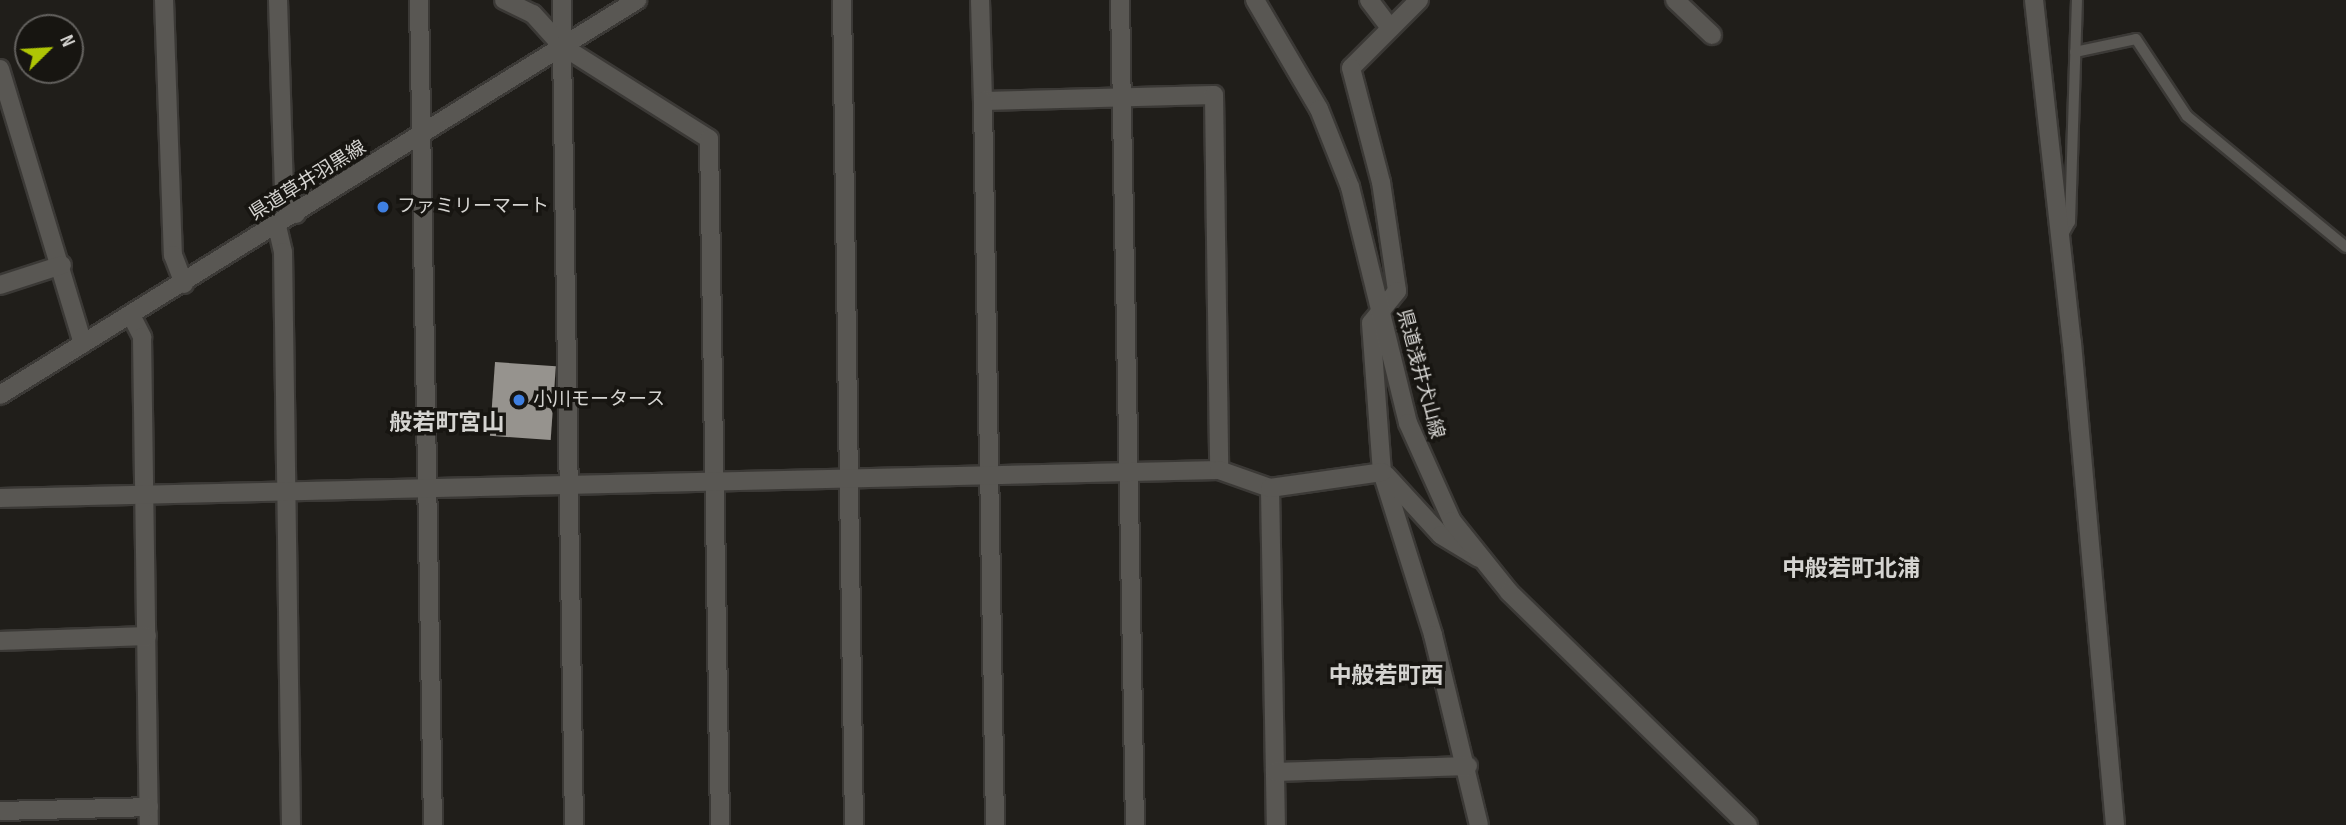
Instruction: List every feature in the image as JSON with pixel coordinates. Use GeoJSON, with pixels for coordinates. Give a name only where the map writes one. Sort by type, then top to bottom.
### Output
{"type":"FeatureCollection","features":[{"type":"Feature","properties":{"kind":"street"},"geometry":{"type":"LineString","coordinates":[[164,0],[173,255],[184,284]]}},
{"type":"Feature","properties":{"kind":"street"},"geometry":{"type":"LineString","coordinates":[[278,0],[284,192],[296,214]]}},
{"type":"Feature","properties":{"kind":"street"},"geometry":{"type":"LineString","coordinates":[[419,0],[433,825]]}},
{"type":"Feature","properties":{"kind":"street"},"geometry":{"type":"LineString","coordinates":[[504,0],[533,14],[562,46],[709,139],[720,825]]}},
{"type":"Feature","properties":{"kind":"street"},"geometry":{"type":"LineString","coordinates":[[562,0],[574,825]]}},
{"type":"Feature","properties":{"kind":"street","name":"県道草井羽黒線"},"geometry":{"type":"LineString","coordinates":[[0,395],[184,284],[638,0]]}},
{"type":"Feature","properties":{"kind":"street"},"geometry":{"type":"LineString","coordinates":[[842,0],[854,825]]}},
{"type":"Feature","properties":{"kind":"street"},"geometry":{"type":"LineString","coordinates":[[980,0],[995,825]]}},
{"type":"Feature","properties":{"kind":"street"},"geometry":{"type":"LineString","coordinates":[[1120,0],[1135,825]]}},
{"type":"Feature","properties":{"kind":"street","name":"県道浅井犬山線"},"geometry":{"type":"LineString","coordinates":[[1255,0],[1319,109],[1350,187],[1421,456],[1479,558],[1748,825]]}},
{"type":"Feature","properties":{"kind":"street"},"geometry":{"type":"LineString","coordinates":[[1369,0],[1390,28]]}},
{"type":"Feature","properties":{"kind":"street"},"geometry":{"type":"LineString","coordinates":[[1419,0],[1351,68],[1390,229],[1396,291],[1382,314],[1371,323],[1382,472],[1468,766],[1479,825]]}},
{"type":"Feature","properties":{"kind":"street"},"geometry":{"type":"LineString","coordinates":[[1675,0],[1712,34]]}},
{"type":"Feature","properties":{"kind":"street"},"geometry":{"type":"LineString","coordinates":[[2034,0],[2115,825]]}},
{"type":"Feature","properties":{"kind":"street"},"geometry":{"type":"LineString","coordinates":[[0,69],[62,265],[83,344]]}},
{"type":"Feature","properties":{"kind":"street"},"geometry":{"type":"LineString","coordinates":[[983,101],[1214,95],[1219,470]]}},
{"type":"Feature","properties":{"kind":"street"},"geometry":{"type":"LineString","coordinates":[[277,226],[283,252],[291,825]]}},
{"type":"Feature","properties":{"kind":"street"},"geometry":{"type":"LineString","coordinates":[[0,285],[62,265]]}},
{"type":"Feature","properties":{"kind":"street"},"geometry":{"type":"LineString","coordinates":[[0,811],[149,816],[142,337],[131,315]]}},
{"type":"Feature","properties":{"kind":"street"},"geometry":{"type":"LineString","coordinates":[[0,498],[428,486],[1219,470],[1270,488],[1382,472]]}},
{"type":"Feature","properties":{"kind":"street"},"geometry":{"type":"LineString","coordinates":[[1382,472],[1441,536],[1479,558]]}},
{"type":"Feature","properties":{"kind":"street"},"geometry":{"type":"LineString","coordinates":[[1270,488],[1276,825]]}},
{"type":"Feature","properties":{"kind":"street"},"geometry":{"type":"LineString","coordinates":[[0,641],[147,636]]}},
{"type":"Feature","properties":{"kind":"street"},"geometry":{"type":"LineString","coordinates":[[1275,772],[1468,766]]}},
{"type":"Feature","properties":{"kind":"lane"},"geometry":{"type":"LineString","coordinates":[[2059,241],[2070,222],[2077,0]]}},
{"type":"Feature","properties":{"kind":"lane"},"geometry":{"type":"LineString","coordinates":[[2075,52],[2136,39],[2187,116],[2346,247]]}},
{"type":"Feature","properties":{"kind":"building"},"geometry":{"type":"Polygon","coordinates":[[[495,362],[556,366],[551,440],[490,436],[495,362]]]}},
{"type":"Feature","properties":{"kind":"place","name":"ファミリーマート"},"geometry":{"type":"Point","coordinates":[383,207]}},
{"type":"Feature","properties":{"kind":"place","name":"小川モータース"},"geometry":{"type":"Point","coordinates":[519,400]}},
{"type":"Feature","properties":{"kind":"district","name":"般若町宮山"},"geometry":{"type":"Point","coordinates":[447,423]}},
{"type":"Feature","properties":{"kind":"district","name":"中般若町北浦"},"geometry":{"type":"Point","coordinates":[1851,569]}},
{"type":"Feature","properties":{"kind":"district","name":"中般若町西"},"geometry":{"type":"Point","coordinates":[1386,676]}}]}
